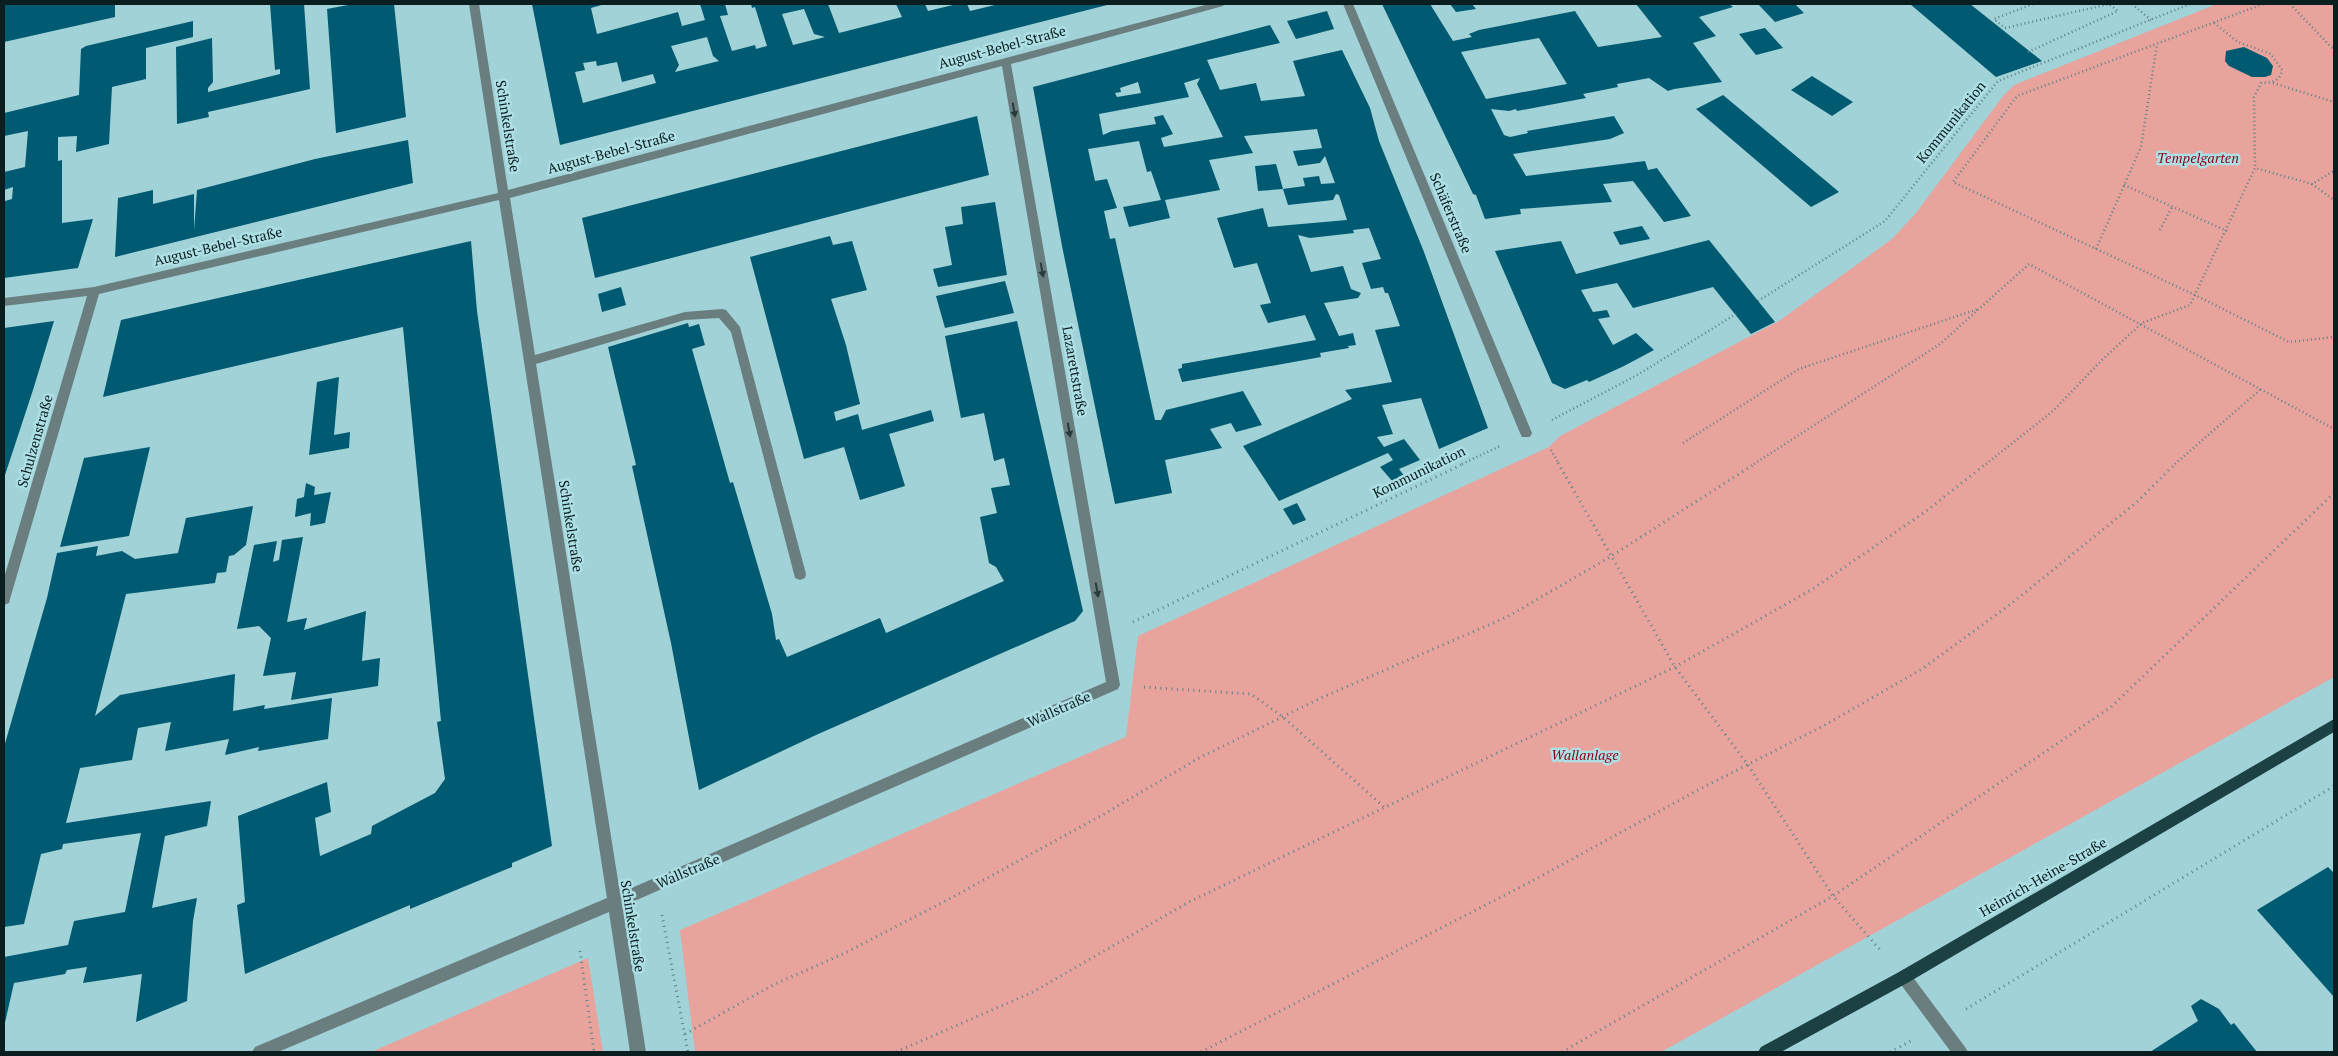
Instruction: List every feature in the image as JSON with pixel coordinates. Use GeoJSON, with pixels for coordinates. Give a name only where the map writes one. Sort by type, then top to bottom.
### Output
{"type":"FeatureCollection","features":[{"type":"Feature","properties":{"kind":"main road","name":"Heinrich-Heine-Straße"},"geometry":{"type":"LineString","coordinates":[[1766,1052],[1904,977],[2334,725]]}},
{"type":"Feature","properties":{"kind":"street","name":"Schinkelstraße"},"geometry":{"type":"LineString","coordinates":[[474,4],[638,1052]]}},
{"type":"Feature","properties":{"kind":"street","name":"August-Bebel-Straße"},"geometry":{"type":"LineString","coordinates":[[4,302],[94,291],[586,175],[1220,4]]}},
{"type":"Feature","properties":{"kind":"street","name":"Schäferstraße"},"geometry":{"type":"LineString","coordinates":[[1348,4],[1530,432]]}},
{"type":"Feature","properties":{"kind":"street","name":"Lazarettstraße"},"geometry":{"type":"LineString","coordinates":[[1006,62],[1113,685]]}},
{"type":"Feature","properties":{"kind":"street","name":"Schulzenstraße"},"geometry":{"type":"LineString","coordinates":[[4,599],[94,291]]}},
{"type":"Feature","properties":{"kind":"street"},"geometry":{"type":"LineString","coordinates":[[530,361],[685,316],[722,313],[736,330],[800,574]]}},
{"type":"Feature","properties":{"kind":"street","name":"Wallstraße"},"geometry":{"type":"LineString","coordinates":[[260,1052],[656,885],[1113,685]]}},
{"type":"Feature","properties":{"kind":"street"},"geometry":{"type":"LineString","coordinates":[[1904,977],[1960,1052]]}},
{"type":"Feature","properties":{"kind":"path"},"geometry":{"type":"LineString","coordinates":[[2028,52],[2118,11],[2109,4],[2005,28],[1994,19],[2033,4]]}},
{"type":"Feature","properties":{"kind":"path"},"geometry":{"type":"LineString","coordinates":[[2132,4],[2151,20]]}},
{"type":"Feature","properties":{"kind":"path","name":"Kommunikation"},"geometry":{"type":"LineString","coordinates":[[1758,302],[1885,221],[1998,82],[2190,4]]}},
{"type":"Feature","properties":{"kind":"path"},"geometry":{"type":"LineString","coordinates":[[2263,4],[2017,96],[1953,182],[2195,295],[2289,342],[2334,337]]}},
{"type":"Feature","properties":{"kind":"path"},"geometry":{"type":"LineString","coordinates":[[2290,4],[2334,50]]}},
{"type":"Feature","properties":{"kind":"path"},"geometry":{"type":"LineString","coordinates":[[2214,23],[2240,44],[2262,49],[2278,61],[2283,74],[2273,82]]}},
{"type":"Feature","properties":{"kind":"path"},"geometry":{"type":"LineString","coordinates":[[2096,249],[2141,147],[2157,44]]}},
{"type":"Feature","properties":{"kind":"path"},"geometry":{"type":"LineString","coordinates":[[896,1052],[1033,992],[1189,902],[1675,667],[1811,590],[1925,512],[2053,411],[2142,323],[2190,305],[2227,231],[2255,168],[2254,97],[2260,83],[2273,82],[2334,102]]}},
{"type":"Feature","properties":{"kind":"path"},"geometry":{"type":"LineString","coordinates":[[2255,168],[2312,184],[2334,200]]}},
{"type":"Feature","properties":{"kind":"path"},"geometry":{"type":"LineString","coordinates":[[2312,184],[2334,171]]}},
{"type":"Feature","properties":{"kind":"path"},"geometry":{"type":"LineString","coordinates":[[2124,185],[2227,231]]}},
{"type":"Feature","properties":{"kind":"path"},"geometry":{"type":"LineString","coordinates":[[2160,230],[2172,207]]}},
{"type":"Feature","properties":{"kind":"path"},"geometry":{"type":"LineString","coordinates":[[685,1034],[773,985],[847,952],[951,898],[1104,814],[1199,758],[1283,717],[1507,617],[1610,557],[1940,344],[2029,264],[2142,323],[2334,429]]}},
{"type":"Feature","properties":{"kind":"path"},"geometry":{"type":"LineString","coordinates":[[1683,442],[1799,369],[1981,308]]}},
{"type":"Feature","properties":{"kind":"path","name":"Kommunikation"},"geometry":{"type":"LineString","coordinates":[[1105,635],[1530,432],[1639,374],[1736,314]]}},
{"type":"Feature","properties":{"kind":"path"},"geometry":{"type":"LineString","coordinates":[[1201,1052],[1534,880],[1748,765],[1826,726],[1922,669],[1970,635],[2137,502],[2184,455],[2261,389]]}},
{"type":"Feature","properties":{"kind":"path"},"geometry":{"type":"LineString","coordinates":[[1530,432],[1549,447],[1610,557],[1675,667],[1748,765],[1833,896],[1904,977]]}},
{"type":"Feature","properties":{"kind":"path"},"geometry":{"type":"LineString","coordinates":[[1562,1052],[1833,896],[2111,707],[2334,493]]}},
{"type":"Feature","properties":{"kind":"path"},"geometry":{"type":"LineString","coordinates":[[1113,685],[1251,694],[1283,717],[1384,807]]}},
{"type":"Feature","properties":{"kind":"path"},"geometry":{"type":"LineString","coordinates":[[1890,1052],[1940,1025],[2334,786]]}},
{"type":"Feature","properties":{"kind":"path"},"geometry":{"type":"LineString","coordinates":[[656,885],[688,1052]]}},
{"type":"Feature","properties":{"kind":"path"},"geometry":{"type":"LineString","coordinates":[[575,918],[594,1052]]}},
{"type":"Feature","properties":{"kind":"green space","name":"Wallanlage"},"geometry":{"type":"Polygon","coordinates":[[[2217,4],[2334,4],[2334,677],[1661,1052],[695,1052],[680,930],[1126,737],[1138,636],[1549,447],[1560,436],[1779,321],[1892,239],[1916,213],[2003,96],[2014,85],[2217,4]]]}},
{"type":"Feature","properties":{"kind":"green space"},"geometry":{"type":"Polygon","coordinates":[[[588,958],[603,1052],[371,1052],[588,958]]]}},
{"type":"Feature","properties":{"kind":"building"},"geometry":{"type":"Polygon","coordinates":[[[4,4],[115,4],[115,17],[4,42],[4,4]]]}},
{"type":"Feature","properties":{"kind":"building"},"geometry":{"type":"Polygon","coordinates":[[[270,4],[304,4],[310,89],[208,112],[209,117],[177,124],[176,47],[212,38],[213,82],[208,88],[208,92],[280,74],[280,69],[275,70],[270,4]]]}},
{"type":"Feature","properties":{"kind":"building"},"geometry":{"type":"Polygon","coordinates":[[[353,4],[394,4],[406,117],[336,133],[327,9],[353,4]]]}},
{"type":"Feature","properties":{"kind":"building"},"geometry":{"type":"Polygon","coordinates":[[[532,4],[605,4],[591,8],[597,34],[678,12],[682,26],[705,20],[700,4],[725,4],[728,15],[720,16],[732,51],[755,45],[756,49],[767,46],[755,7],[752,8],[751,4],[828,4],[839,33],[902,17],[896,4],[925,4],[928,11],[953,5],[951,4],[967,4],[970,11],[999,4],[1111,4],[560,145],[532,4]],[[804,9],[782,14],[793,45],[825,37],[814,34],[804,9]],[[707,37],[671,46],[679,65],[675,72],[719,61],[713,56],[707,37]],[[596,61],[583,63],[585,70],[575,72],[583,103],[656,83],[653,74],[622,82],[617,62],[597,66],[596,61]]]}},
{"type":"Feature","properties":{"kind":"building"},"geometry":{"type":"Polygon","coordinates":[[[1382,4],[1430,4],[1453,41],[1472,37],[1469,34],[1479,30],[1575,11],[1598,47],[1662,37],[1636,4],[1729,4],[1733,7],[1699,17],[1716,36],[1693,43],[1722,82],[1668,91],[1649,78],[1617,84],[1618,87],[1583,94],[1586,98],[1517,111],[1516,109],[1509,111],[1491,109],[1504,135],[1510,137],[1528,133],[1527,131],[1614,116],[1624,133],[1610,139],[1513,154],[1526,176],[1645,161],[1648,170],[1657,168],[1691,216],[1664,222],[1633,181],[1603,184],[1612,202],[1520,209],[1521,214],[1485,219],[1476,195],[1473,194],[1382,4]],[[1539,38],[1461,52],[1486,99],[1567,84],[1539,38]]]}},
{"type":"Feature","properties":{"kind":"building"},"geometry":{"type":"Polygon","coordinates":[[[1450,4],[1472,4],[1476,9],[1456,12],[1450,4]]]}},
{"type":"Feature","properties":{"kind":"building"},"geometry":{"type":"Polygon","coordinates":[[[1758,4],[1795,4],[1804,13],[1775,22],[1758,4]]]}},
{"type":"Feature","properties":{"kind":"building"},"geometry":{"type":"Polygon","coordinates":[[[1910,4],[1970,4],[2042,61],[1996,77],[1910,4]]]}},
{"type":"Feature","properties":{"kind":"building"},"geometry":{"type":"Polygon","coordinates":[[[1327,11],[1334,29],[1296,39],[1287,21],[1327,11]]]}},
{"type":"Feature","properties":{"kind":"building"},"geometry":{"type":"Polygon","coordinates":[[[193,21],[193,37],[146,48],[146,79],[112,87],[109,144],[76,152],[77,136],[58,137],[58,161],[62,160],[62,223],[93,219],[78,268],[4,278],[4,209],[5,201],[12,199],[13,187],[4,190],[4,172],[25,167],[28,131],[4,136],[4,113],[79,95],[81,49],[86,46],[193,21]]]}},
{"type":"Feature","properties":{"kind":"building"},"geometry":{"type":"Polygon","coordinates":[[[1270,25],[1280,43],[1207,60],[1220,90],[1256,83],[1261,101],[1305,96],[1293,61],[1342,50],[1370,108],[1379,141],[1424,252],[1488,428],[1439,449],[1421,398],[1382,405],[1393,434],[1377,437],[1384,447],[1404,439],[1420,460],[1399,469],[1405,477],[1393,482],[1380,467],[1393,460],[1388,453],[1279,501],[1243,446],[1352,399],[1345,390],[1392,382],[1375,330],[1400,326],[1388,293],[1385,293],[1383,287],[1371,289],[1362,263],[1381,259],[1369,228],[1353,230],[1354,233],[1310,238],[1298,235],[1311,272],[1343,266],[1351,289],[1361,293],[1358,298],[1324,303],[1339,336],[1353,333],[1356,345],[1320,353],[1321,357],[1182,382],[1178,369],[1182,368],[1182,364],[1316,340],[1305,315],[1268,323],[1260,305],[1271,303],[1257,263],[1234,268],[1217,218],[1263,208],[1268,227],[1347,220],[1339,195],[1336,194],[1333,200],[1288,205],[1283,189],[1305,186],[1303,178],[1319,176],[1321,184],[1335,183],[1325,156],[1320,163],[1298,166],[1293,151],[1322,148],[1317,129],[1244,136],[1253,153],[1209,160],[1220,190],[1165,200],[1170,218],[1129,227],[1123,207],[1161,200],[1151,171],[1147,172],[1139,141],[1088,149],[1095,181],[1107,179],[1117,208],[1104,211],[1110,239],[1115,238],[1155,420],[1161,420],[1166,410],[1243,391],[1262,425],[1236,432],[1231,423],[1210,429],[1222,448],[1165,460],[1172,493],[1115,504],[1062,246],[1033,87],[1270,25]],[[1200,78],[1184,83],[1189,97],[1099,114],[1103,135],[1112,131],[1156,124],[1154,117],[1163,115],[1173,134],[1161,138],[1164,147],[1223,137],[1197,84],[1200,78]],[[1138,82],[1120,88],[1121,92],[1115,93],[1117,97],[1141,93],[1138,82]]]}},
{"type":"Feature","properties":{"kind":"building"},"geometry":{"type":"Polygon","coordinates":[[[1765,28],[1783,48],[1756,55],[1739,34],[1765,28]]]}},
{"type":"Feature","properties":{"kind":"building"},"geometry":{"type":"Polygon","coordinates":[[[2244,47],[2267,58],[2273,66],[2271,75],[2252,77],[2229,66],[2225,61],[2226,51],[2244,47]]]}},
{"type":"Feature","properties":{"kind":"building"},"geometry":{"type":"Polygon","coordinates":[[[1812,76],[1853,102],[1832,116],[1791,90],[1812,76]]]}},
{"type":"Feature","properties":{"kind":"building"},"geometry":{"type":"Polygon","coordinates":[[[1723,95],[1839,192],[1811,207],[1696,109],[1723,95]]]}},
{"type":"Feature","properties":{"kind":"building"},"geometry":{"type":"Polygon","coordinates":[[[977,116],[989,175],[595,278],[582,218],[977,116]]]}},
{"type":"Feature","properties":{"kind":"building"},"geometry":{"type":"Polygon","coordinates":[[[408,140],[413,183],[115,257],[118,198],[153,190],[153,204],[194,194],[194,230],[197,190],[315,159],[408,140]]]}},
{"type":"Feature","properties":{"kind":"building"},"geometry":{"type":"Polygon","coordinates":[[[1276,164],[1283,189],[1258,191],[1255,166],[1276,164]]]}},
{"type":"Feature","properties":{"kind":"building"},"geometry":{"type":"Polygon","coordinates":[[[995,202],[1007,275],[938,287],[933,269],[952,265],[945,227],[963,224],[961,207],[995,202]]]}},
{"type":"Feature","properties":{"kind":"building"},"geometry":{"type":"Polygon","coordinates":[[[1642,226],[1650,239],[1620,245],[1613,232],[1642,226]]]}},
{"type":"Feature","properties":{"kind":"building"},"geometry":{"type":"Polygon","coordinates":[[[830,236],[833,245],[852,241],[867,290],[831,299],[846,345],[860,404],[834,412],[836,421],[858,414],[862,430],[931,410],[934,421],[889,434],[905,486],[860,500],[844,447],[804,459],[750,257],[830,236]]]}},
{"type":"Feature","properties":{"kind":"building"},"geometry":{"type":"Polygon","coordinates":[[[1709,240],[1775,322],[1751,334],[1713,287],[1633,308],[1617,283],[1581,290],[1593,312],[1607,310],[1610,317],[1598,319],[1613,345],[1636,333],[1654,350],[1589,382],[1587,380],[1565,389],[1552,383],[1495,251],[1561,241],[1576,274],[1709,240]]]}},
{"type":"Feature","properties":{"kind":"building"},"geometry":{"type":"Polygon","coordinates":[[[471,241],[477,311],[552,846],[512,863],[512,867],[410,909],[410,905],[245,974],[237,905],[245,902],[238,816],[327,782],[331,812],[315,818],[320,856],[371,834],[372,826],[435,793],[445,779],[437,722],[441,721],[403,327],[103,397],[121,320],[471,241]]]}},
{"type":"Feature","properties":{"kind":"building"},"geometry":{"type":"Polygon","coordinates":[[[1005,281],[1014,313],[945,328],[936,296],[1005,281]]]}},
{"type":"Feature","properties":{"kind":"building"},"geometry":{"type":"Polygon","coordinates":[[[621,287],[626,305],[602,312],[598,294],[621,287]]]}},
{"type":"Feature","properties":{"kind":"building"},"geometry":{"type":"Polygon","coordinates":[[[54,321],[33,390],[4,478],[4,328],[54,321]]]}},
{"type":"Feature","properties":{"kind":"building"},"geometry":{"type":"Polygon","coordinates":[[[1017,321],[1083,611],[1075,621],[816,735],[699,790],[671,643],[632,466],[636,465],[608,347],[688,323],[689,327],[699,324],[705,345],[692,349],[730,483],[733,482],[772,614],[776,640],[779,639],[787,657],[880,618],[886,633],[1004,581],[996,567],[989,563],[980,517],[997,513],[991,488],[1010,485],[1004,458],[994,461],[984,413],[961,418],[945,336],[1017,321]]]}},
{"type":"Feature","properties":{"kind":"building"},"geometry":{"type":"Polygon","coordinates":[[[339,377],[334,435],[350,432],[349,448],[309,455],[317,382],[339,377]]]}},
{"type":"Feature","properties":{"kind":"building"},"geometry":{"type":"Polygon","coordinates":[[[150,447],[129,536],[60,547],[84,458],[150,447]]]}},
{"type":"Feature","properties":{"kind":"building"},"geometry":{"type":"Polygon","coordinates":[[[306,483],[315,487],[314,495],[331,492],[325,523],[310,526],[311,513],[295,517],[297,499],[304,497],[306,483]]]}},
{"type":"Feature","properties":{"kind":"building"},"geometry":{"type":"Polygon","coordinates":[[[1297,503],[1306,520],[1293,525],[1283,509],[1297,503]]]}},
{"type":"Feature","properties":{"kind":"building"},"geometry":{"type":"Polygon","coordinates":[[[253,506],[246,545],[234,555],[229,556],[226,572],[217,573],[215,583],[126,594],[95,716],[120,695],[235,674],[233,711],[265,705],[264,709],[332,698],[328,739],[258,751],[259,747],[225,755],[229,739],[165,751],[171,722],[138,728],[132,760],[80,768],[66,823],[211,801],[207,826],[165,836],[152,908],[197,898],[193,921],[187,1001],[136,1022],[142,974],[83,983],[87,967],[67,970],[65,974],[14,983],[4,1027],[4,957],[68,945],[74,921],[125,912],[141,833],[63,844],[62,849],[41,854],[24,924],[4,927],[4,747],[47,598],[57,553],[98,546],[96,556],[122,551],[135,559],[178,553],[186,518],[253,506]]]}},
{"type":"Feature","properties":{"kind":"building"},"geometry":{"type":"Polygon","coordinates":[[[303,537],[287,622],[307,618],[304,630],[366,611],[362,661],[380,658],[378,686],[291,700],[296,672],[263,676],[271,638],[259,626],[237,629],[254,545],[277,541],[273,562],[279,560],[282,540],[303,537]]]}},
{"type":"Feature","properties":{"kind":"building"},"geometry":{"type":"Polygon","coordinates":[[[2328,867],[2334,873],[2334,997],[2257,910],[2328,867]]]}},
{"type":"Feature","properties":{"kind":"building"},"geometry":{"type":"Polygon","coordinates":[[[2201,999],[2219,1009],[2231,1025],[2234,1023],[2257,1052],[2150,1052],[2198,1021],[2191,1006],[2201,999]]]}},
{"type":"Feature","properties":{"kind":"park label","name":"Tempelgarten"},"geometry":{"type":"Point","coordinates":[2198,158]}}]}
